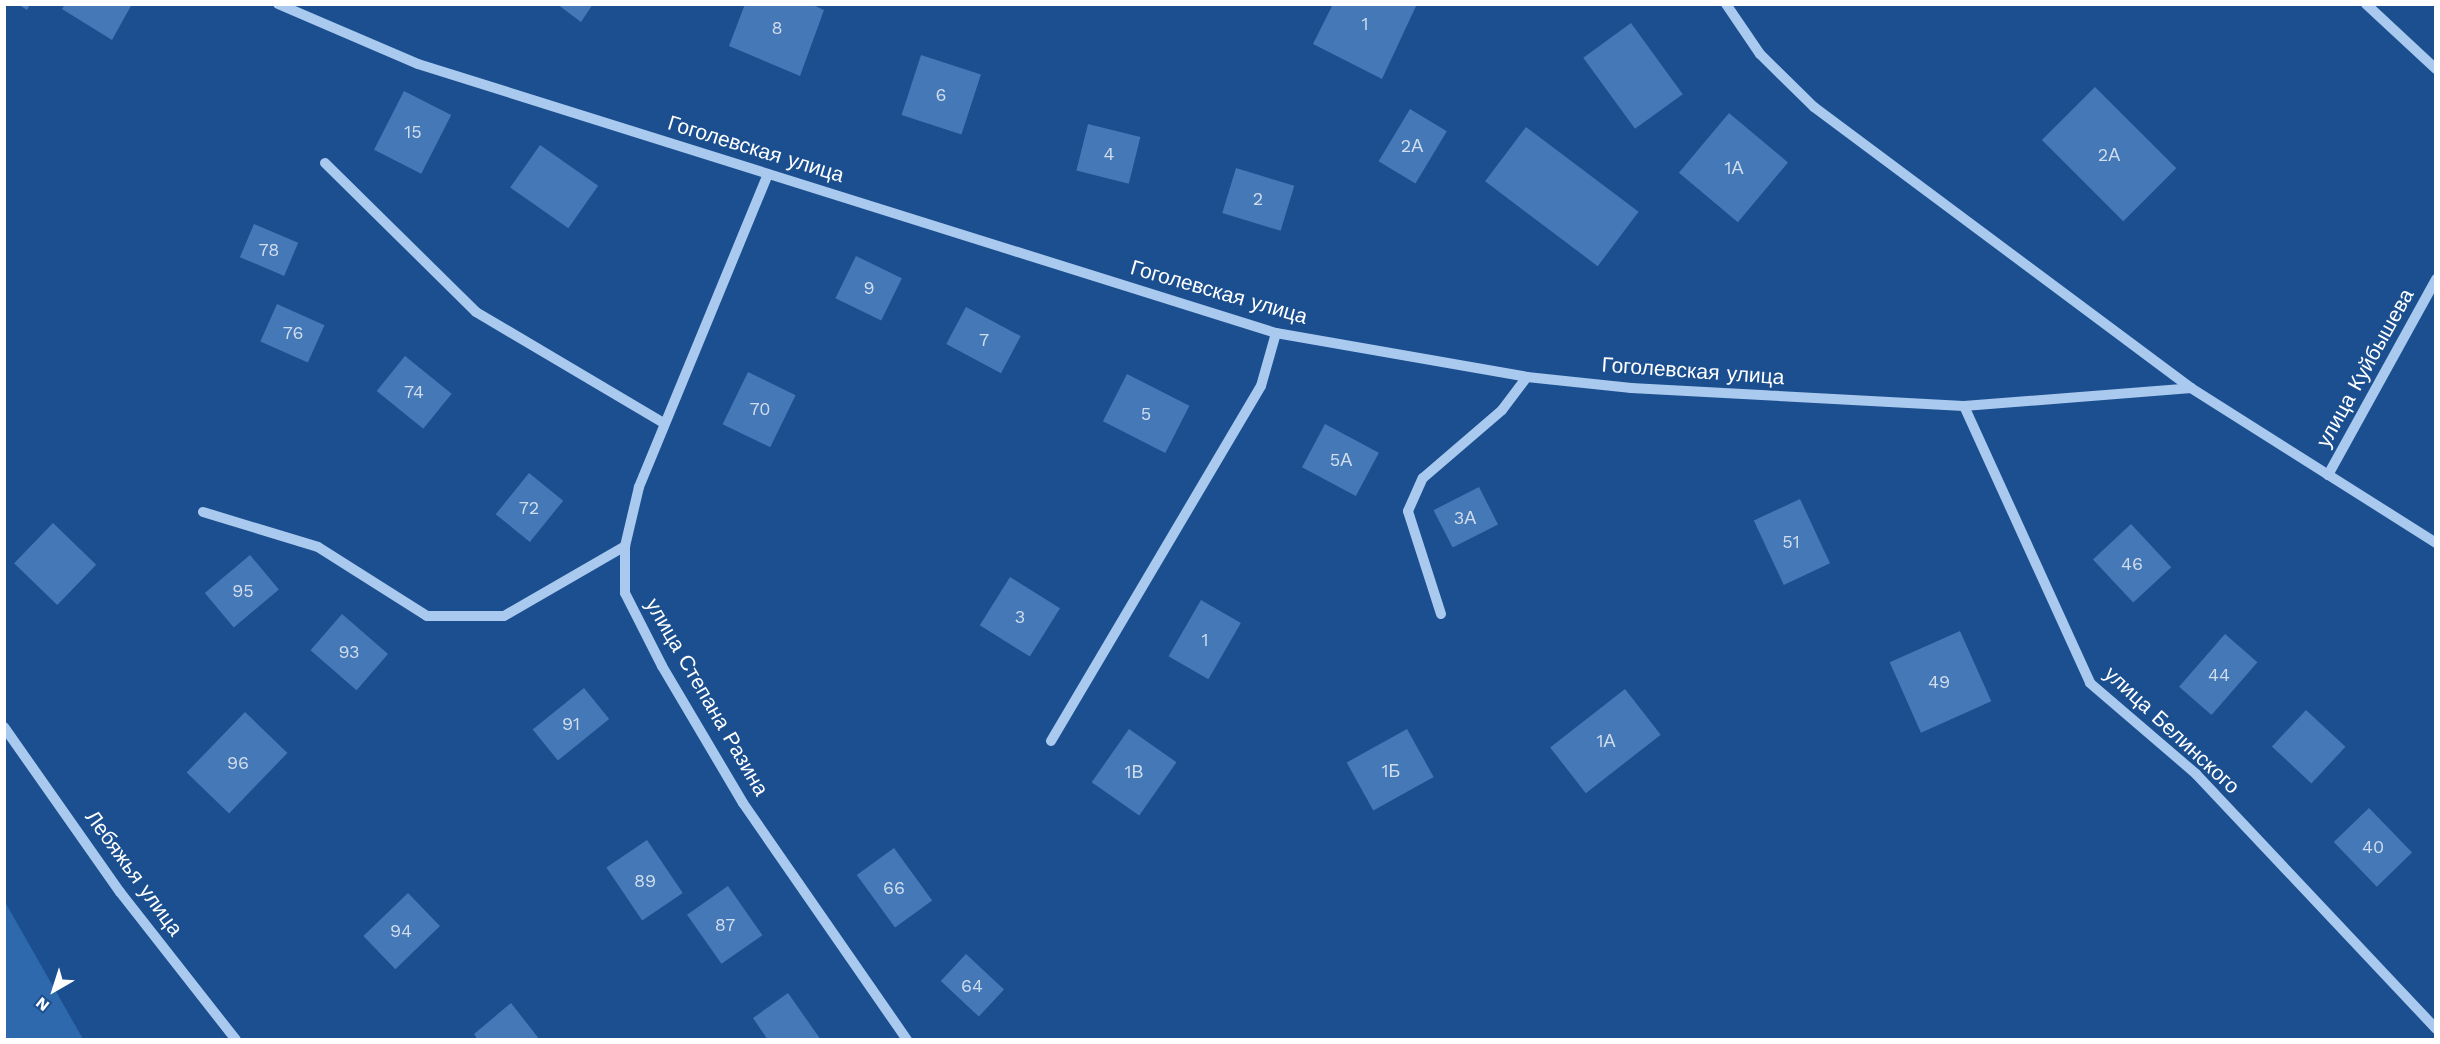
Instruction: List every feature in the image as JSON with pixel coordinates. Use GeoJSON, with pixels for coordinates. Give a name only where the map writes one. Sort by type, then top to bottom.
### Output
{"type":"FeatureCollection","features":[{"type":"Feature","properties":{"kind":"street","name":"Гоголевская улица"},"geometry":{"type":"LineString","coordinates":[[278,4],[418,64],[1276,333],[1527,376],[1630,388],[1964,406],[2191,388]]}},
{"type":"Feature","properties":{"kind":"street"},"geometry":{"type":"LineString","coordinates":[[1726,4],[1760,54],[1814,107],[2191,388],[2436,543]]}},
{"type":"Feature","properties":{"kind":"street"},"geometry":{"type":"LineString","coordinates":[[2366,4],[2436,69]]}},
{"type":"Feature","properties":{"kind":"street"},"geometry":{"type":"LineString","coordinates":[[325,163],[476,312],[664,423]]}},
{"type":"Feature","properties":{"kind":"street","name":"улица Степана Разина"},"geometry":{"type":"LineString","coordinates":[[768,174],[639,487],[625,546],[626,593],[662,666],[743,803],[908,1040]]}},
{"type":"Feature","properties":{"kind":"street","name":"улица Куйбышева"},"geometry":{"type":"LineString","coordinates":[[2328,475],[2436,279]]}},
{"type":"Feature","properties":{"kind":"street"},"geometry":{"type":"LineString","coordinates":[[1051,741],[1262,387],[1276,333]]}},
{"type":"Feature","properties":{"kind":"street"},"geometry":{"type":"LineString","coordinates":[[1441,614],[1408,511],[1423,478],[1502,410],[1527,376]]}},
{"type":"Feature","properties":{"kind":"street","name":"улица Белинского"},"geometry":{"type":"LineString","coordinates":[[1964,406],[2090,683],[2196,774],[2436,1029]]}},
{"type":"Feature","properties":{"kind":"street"},"geometry":{"type":"LineString","coordinates":[[203,512],[318,547],[428,616],[504,616],[625,546]]}},
{"type":"Feature","properties":{"kind":"street","name":"Лебяжья улица"},"geometry":{"type":"LineString","coordinates":[[4,727],[120,892],[236,1040]]}},
{"type":"Feature","properties":{"kind":"shaded area"},"geometry":{"type":"Polygon","coordinates":[[[5,902],[83,1039],[5,1039],[5,902]]]}},
{"type":"Feature","properties":{"kind":"building"},"geometry":{"type":"Polygon","coordinates":[[[18,4],[30,4],[27,10],[18,4]]]}},
{"type":"Feature","properties":{"kind":"building"},"geometry":{"type":"Polygon","coordinates":[[[65,4],[132,4],[112,40],[62,9],[65,4]]]}},
{"type":"Feature","properties":{"kind":"building"},"geometry":{"type":"Polygon","coordinates":[[[557,4],[593,4],[581,22],[557,4]]]}},
{"type":"Feature","properties":{"kind":"building"},"geometry":{"type":"Polygon","coordinates":[[[745,4],[811,4],[824,10],[800,76],[729,46],[745,4]]]}},
{"type":"Feature","properties":{"kind":"building"},"geometry":{"type":"Polygon","coordinates":[[[1333,4],[1417,4],[1382,79],[1313,44],[1333,4]]]}},
{"type":"Feature","properties":{"kind":"building"},"geometry":{"type":"Polygon","coordinates":[[[1631,23],[1683,94],[1635,129],[1583,58],[1631,23]]]}},
{"type":"Feature","properties":{"kind":"building"},"geometry":{"type":"Polygon","coordinates":[[[921,55],[981,74],[961,134],[902,115],[921,55]]]}},
{"type":"Feature","properties":{"kind":"building"},"geometry":{"type":"Polygon","coordinates":[[[2095,87],[2176,168],[2123,221],[2042,140],[2095,87]]]}},
{"type":"Feature","properties":{"kind":"building"},"geometry":{"type":"Polygon","coordinates":[[[404,91],[451,115],[421,174],[374,150],[404,91]]]}},
{"type":"Feature","properties":{"kind":"building"},"geometry":{"type":"Polygon","coordinates":[[[1410,109],[1447,131],[1415,183],[1379,161],[1410,109]]]}},
{"type":"Feature","properties":{"kind":"building"},"geometry":{"type":"Polygon","coordinates":[[[1729,113],[1788,162],[1738,222],[1679,173],[1729,113]]]}},
{"type":"Feature","properties":{"kind":"building"},"geometry":{"type":"Polygon","coordinates":[[[1088,124],[1140,137],[1129,184],[1076,171],[1088,124]]]}},
{"type":"Feature","properties":{"kind":"building"},"geometry":{"type":"Polygon","coordinates":[[[1526,127],[1639,212],[1598,266],[1485,181],[1526,127]]]}},
{"type":"Feature","properties":{"kind":"building"},"geometry":{"type":"Polygon","coordinates":[[[540,145],[598,186],[568,228],[510,188],[540,145]]]}},
{"type":"Feature","properties":{"kind":"building"},"geometry":{"type":"Polygon","coordinates":[[[1236,168],[1294,186],[1281,231],[1222,213],[1236,168]]]}},
{"type":"Feature","properties":{"kind":"building"},"geometry":{"type":"Polygon","coordinates":[[[254,224],[298,243],[284,276],[240,257],[254,224]]]}},
{"type":"Feature","properties":{"kind":"building"},"geometry":{"type":"Polygon","coordinates":[[[856,256],[902,278],[881,321],[835,298],[856,256]]]}},
{"type":"Feature","properties":{"kind":"building"},"geometry":{"type":"Polygon","coordinates":[[[277,304],[325,325],[308,363],[260,341],[277,304]]]}},
{"type":"Feature","properties":{"kind":"building"},"geometry":{"type":"Polygon","coordinates":[[[966,307],[1021,336],[1001,373],[946,344],[966,307]]]}},
{"type":"Feature","properties":{"kind":"building"},"geometry":{"type":"Polygon","coordinates":[[[405,356],[452,394],[423,429],[377,391],[405,356]]]}},
{"type":"Feature","properties":{"kind":"building"},"geometry":{"type":"Polygon","coordinates":[[[748,372],[796,395],[770,447],[723,424],[748,372]]]}},
{"type":"Feature","properties":{"kind":"building"},"geometry":{"type":"Polygon","coordinates":[[[1127,374],[1189,406],[1165,453],[1103,421],[1127,374]]]}},
{"type":"Feature","properties":{"kind":"building"},"geometry":{"type":"Polygon","coordinates":[[[1325,424],[1379,453],[1356,496],[1302,467],[1325,424]]]}},
{"type":"Feature","properties":{"kind":"building"},"geometry":{"type":"Polygon","coordinates":[[[529,473],[563,501],[530,542],[496,514],[529,473]]]}},
{"type":"Feature","properties":{"kind":"building"},"geometry":{"type":"Polygon","coordinates":[[[1479,487],[1498,524],[1453,548],[1434,510],[1479,487]]]}},
{"type":"Feature","properties":{"kind":"building"},"geometry":{"type":"Polygon","coordinates":[[[1800,499],[1830,563],[1784,585],[1754,521],[1800,499]]]}},
{"type":"Feature","properties":{"kind":"building"},"geometry":{"type":"Polygon","coordinates":[[[53,523],[96,565],[57,605],[14,563],[53,523]]]}},
{"type":"Feature","properties":{"kind":"building"},"geometry":{"type":"Polygon","coordinates":[[[2131,524],[2171,567],[2133,603],[2093,559],[2131,524]]]}},
{"type":"Feature","properties":{"kind":"building"},"geometry":{"type":"Polygon","coordinates":[[[250,555],[279,589],[234,627],[205,593],[250,555]]]}},
{"type":"Feature","properties":{"kind":"building"},"geometry":{"type":"Polygon","coordinates":[[[1010,577],[1060,608],[1030,657],[980,625],[1010,577]]]}},
{"type":"Feature","properties":{"kind":"building"},"geometry":{"type":"Polygon","coordinates":[[[1201,600],[1241,623],[1208,679],[1168,656],[1201,600]]]}},
{"type":"Feature","properties":{"kind":"building"},"geometry":{"type":"Polygon","coordinates":[[[342,614],[388,654],[357,690],[311,650],[342,614]]]}},
{"type":"Feature","properties":{"kind":"building"},"geometry":{"type":"Polygon","coordinates":[[[1960,631],[1991,701],[1921,733],[1890,662],[1960,631]]]}},
{"type":"Feature","properties":{"kind":"building"},"geometry":{"type":"Polygon","coordinates":[[[2225,634],[2257,662],[2212,715],[2179,687],[2225,634]]]}},
{"type":"Feature","properties":{"kind":"building"},"geometry":{"type":"Polygon","coordinates":[[[584,688],[609,719],[558,761],[533,730],[584,688]]]}},
{"type":"Feature","properties":{"kind":"building"},"geometry":{"type":"Polygon","coordinates":[[[1625,689],[1661,735],[1586,793],[1550,747],[1625,689]]]}},
{"type":"Feature","properties":{"kind":"building"},"geometry":{"type":"Polygon","coordinates":[[[2306,710],[2345,747],[2311,783],[2272,747],[2306,710]]]}},
{"type":"Feature","properties":{"kind":"building"},"geometry":{"type":"Polygon","coordinates":[[[245,712],[287,753],[229,813],[187,772],[245,712]]]}},
{"type":"Feature","properties":{"kind":"building"},"geometry":{"type":"Polygon","coordinates":[[[1129,729],[1177,762],[1139,816],[1092,782],[1129,729]]]}},
{"type":"Feature","properties":{"kind":"building"},"geometry":{"type":"Polygon","coordinates":[[[1407,729],[1434,777],[1373,811],[1347,762],[1407,729]]]}},
{"type":"Feature","properties":{"kind":"building"},"geometry":{"type":"Polygon","coordinates":[[[2369,808],[2412,853],[2377,887],[2334,842],[2369,808]]]}},
{"type":"Feature","properties":{"kind":"building"},"geometry":{"type":"Polygon","coordinates":[[[647,840],[683,893],[642,920],[606,867],[647,840]]]}},
{"type":"Feature","properties":{"kind":"building"},"geometry":{"type":"Polygon","coordinates":[[[894,848],[932,901],[895,928],[857,875],[894,848]]]}},
{"type":"Feature","properties":{"kind":"building"},"geometry":{"type":"Polygon","coordinates":[[[728,886],[762,935],[721,964],[687,915],[728,886]]]}},
{"type":"Feature","properties":{"kind":"building"},"geometry":{"type":"Polygon","coordinates":[[[408,893],[440,926],[395,969],[363,936],[408,893]]]}},
{"type":"Feature","properties":{"kind":"building"},"geometry":{"type":"Polygon","coordinates":[[[966,954],[1004,989],[979,1017],[941,981],[966,954]]]}},
{"type":"Feature","properties":{"kind":"building"},"geometry":{"type":"Polygon","coordinates":[[[788,993],[821,1040],[768,1040],[753,1018],[788,993]]]}},
{"type":"Feature","properties":{"kind":"building"},"geometry":{"type":"Polygon","coordinates":[[[511,1003],[540,1040],[478,1040],[474,1034],[511,1003]]]}}]}
